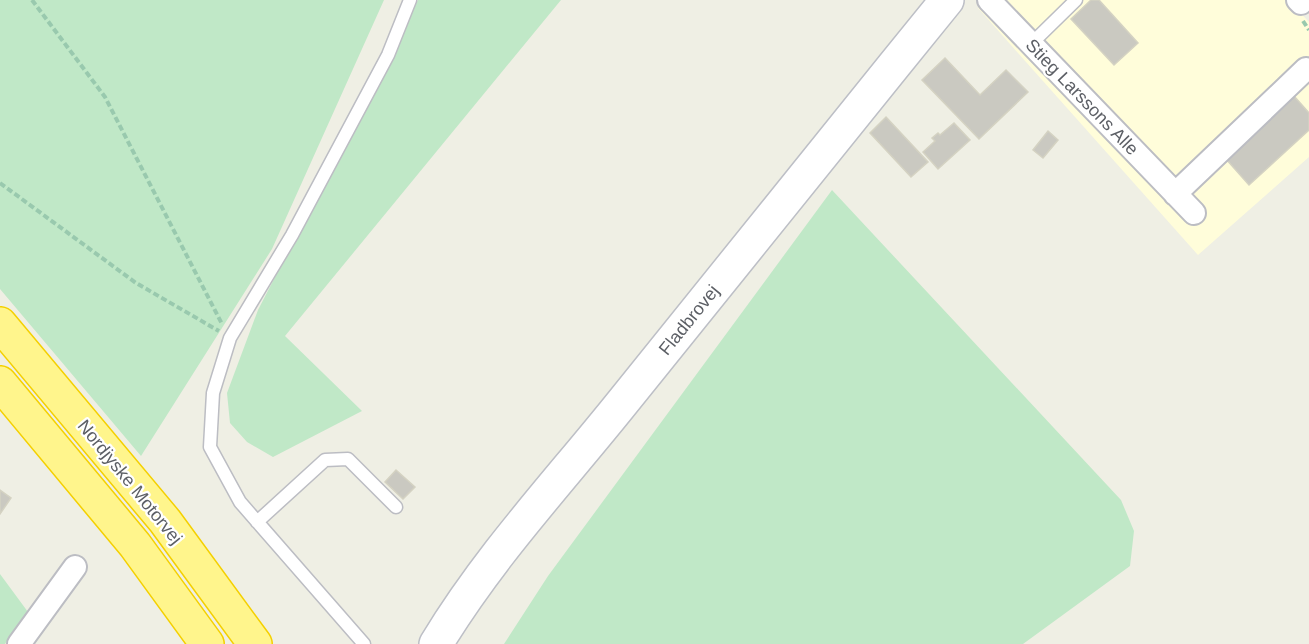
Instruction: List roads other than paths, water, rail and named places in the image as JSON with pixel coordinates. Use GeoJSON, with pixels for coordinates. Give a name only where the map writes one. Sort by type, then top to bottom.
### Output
{"type":"FeatureCollection","features":[{"type":"Feature","properties":{"kind":"highway","name":"Nordjyske Motorvej"},"geometry":{"type":"LineString","coordinates":[[0,324],[165,521],[255,644]]}},
{"type":"Feature","properties":{"kind":"highway","name":"Nordjyske Motorvej"},"geometry":{"type":"LineString","coordinates":[[0,383],[135,545],[207,644]]}},
{"type":"Feature","properties":{"kind":"main road","name":"Fladbrovej"},"geometry":{"type":"LineString","coordinates":[[436,644],[456,611],[519,524],[610,418],[947,0]]}},
{"type":"Feature","properties":{"kind":"street","name":"Stieg Larssons Alle"},"geometry":{"type":"LineString","coordinates":[[988,0],[1194,213]]}},
{"type":"Feature","properties":{"kind":"street"},"geometry":{"type":"LineString","coordinates":[[1175,194],[1306,69]]}},
{"type":"Feature","properties":{"kind":"street"},"geometry":{"type":"LineString","coordinates":[[19,644],[75,567]]}},
{"type":"Feature","properties":{"kind":"lane"},"geometry":{"type":"LineString","coordinates":[[364,644],[240,502],[210,447],[213,393],[230,338],[292,235],[388,55],[410,0]]}},
{"type":"Feature","properties":{"kind":"lane"},"geometry":{"type":"LineString","coordinates":[[1030,44],[1076,0]]}},
{"type":"Feature","properties":{"kind":"lane"},"geometry":{"type":"LineString","coordinates":[[257,522],[325,460],[348,459],[396,507]]}}]}
